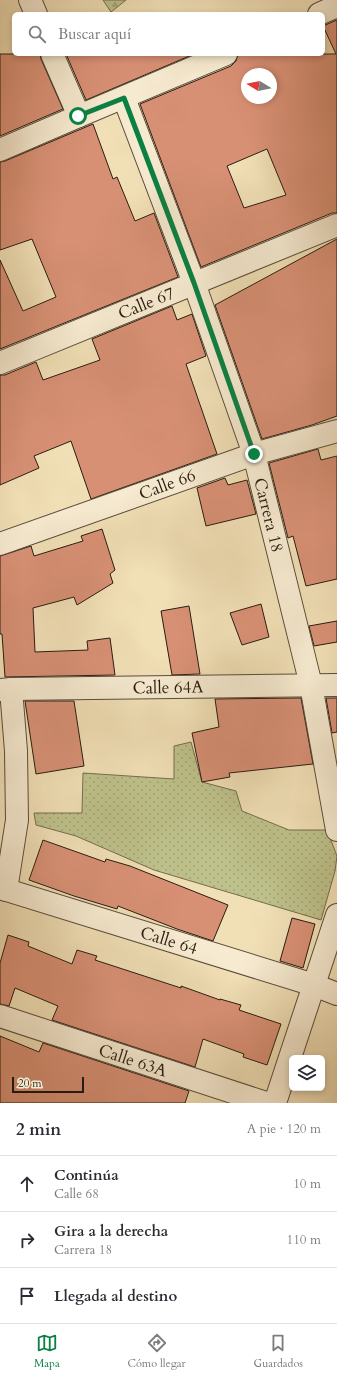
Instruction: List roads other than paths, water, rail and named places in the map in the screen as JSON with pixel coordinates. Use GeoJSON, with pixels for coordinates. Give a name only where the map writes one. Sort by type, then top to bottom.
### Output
{"type":"FeatureCollection","features":[{"type":"Feature","properties":{"kind":"street"},"geometry":{"type":"LineString","coordinates":[[30,0],[35,12]]}},
{"type":"Feature","properties":{"kind":"street"},"geometry":{"type":"LineString","coordinates":[[324,12],[337,6]]}},
{"type":"Feature","properties":{"kind":"street"},"geometry":{"type":"LineString","coordinates":[[53,56],[78,116]]}},
{"type":"Feature","properties":{"kind":"street"},"geometry":{"type":"LineString","coordinates":[[0,150],[221,56]]}},
{"type":"Feature","properties":{"kind":"street","name":"Carrera 18"},"geometry":{"type":"LineString","coordinates":[[124,98],[194,283],[254,454],[311,685],[337,830]]}},
{"type":"Feature","properties":{"kind":"street","name":"Calle 67"},"geometry":{"type":"LineString","coordinates":[[0,363],[337,225]]}},
{"type":"Feature","properties":{"kind":"street","name":"Calle 66"},"geometry":{"type":"LineString","coordinates":[[0,544],[254,454],[337,431]]}},
{"type":"Feature","properties":{"kind":"street","name":"Calle 64A"},"geometry":{"type":"LineString","coordinates":[[6,690],[337,685]]}},
{"type":"Feature","properties":{"kind":"street"},"geometry":{"type":"LineString","coordinates":[[3,889],[17,820],[16,751],[6,690]]}},
{"type":"Feature","properties":{"kind":"street","name":"Calle 64"},"geometry":{"type":"LineString","coordinates":[[3,889],[314,985],[337,994]]}},
{"type":"Feature","properties":{"kind":"street"},"geometry":{"type":"LineString","coordinates":[[275,1103],[337,915]]}},
{"type":"Feature","properties":{"kind":"street","name":"Calle 63A"},"geometry":{"type":"LineString","coordinates":[[0,1016],[266,1103]]}}]}
